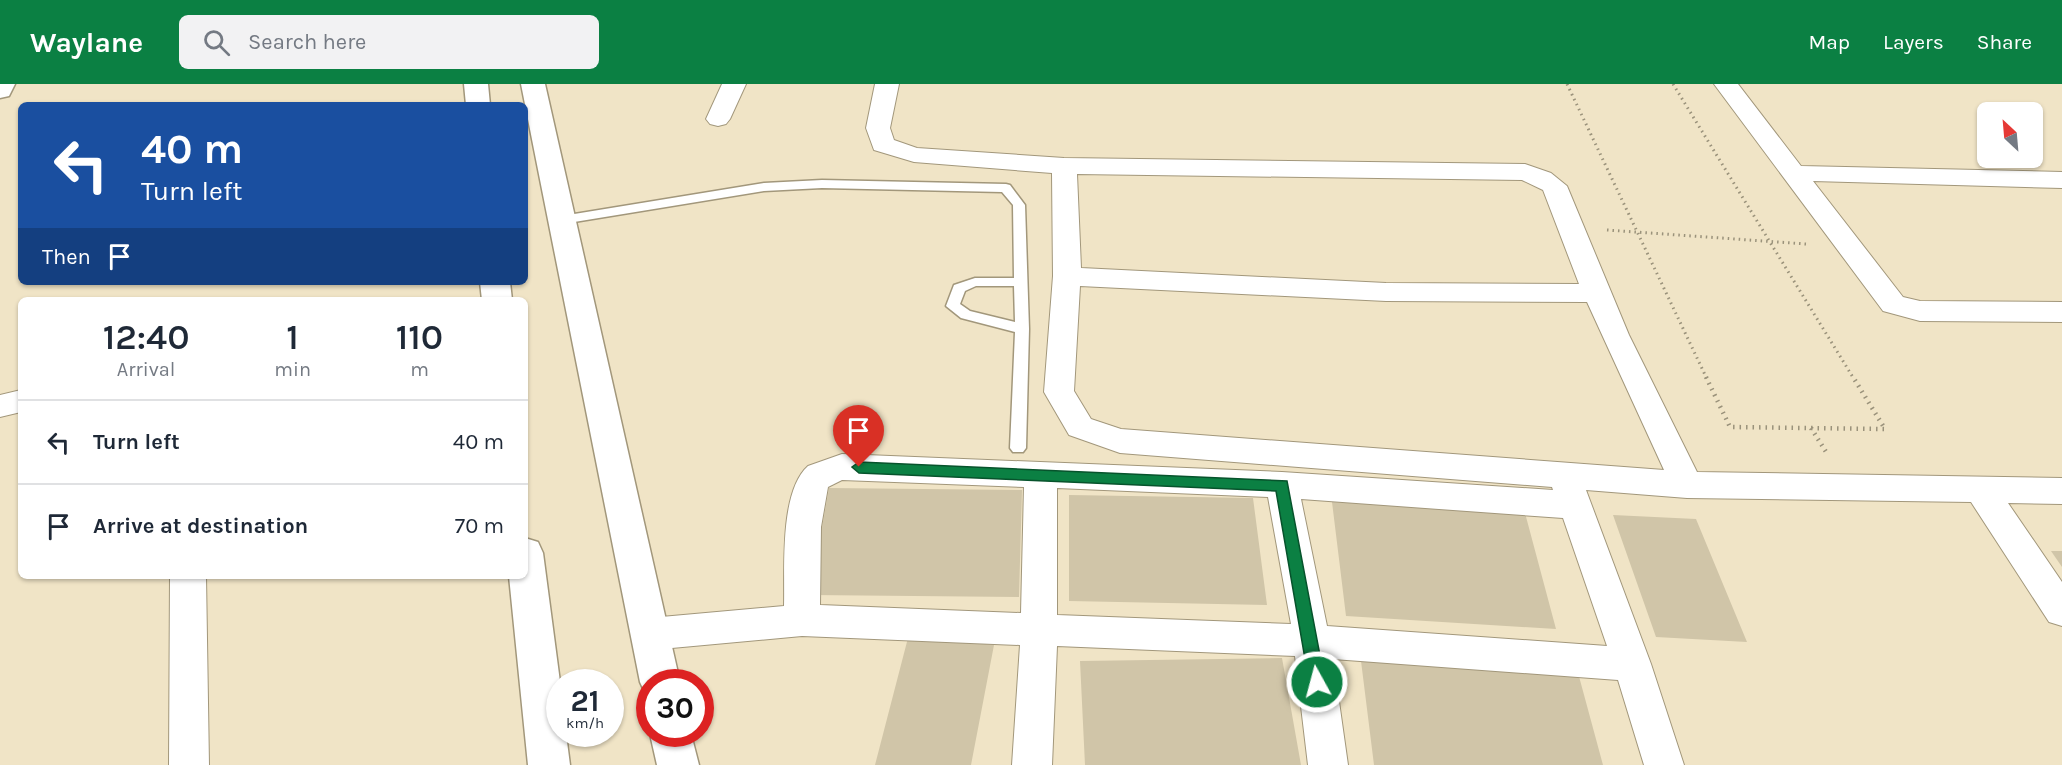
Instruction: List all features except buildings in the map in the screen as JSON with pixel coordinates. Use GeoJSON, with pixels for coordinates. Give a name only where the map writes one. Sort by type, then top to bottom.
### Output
{"type":"FeatureCollection","features":[{"type":"Feature","properties":{"kind":"street"},"geometry":{"type":"LineString","coordinates":[[0,91],[3,84]]}},
{"type":"Feature","properties":{"kind":"street"},"geometry":{"type":"LineString","coordinates":[[476,84],[478,102]]}},
{"type":"Feature","properties":{"kind":"street"},"geometry":{"type":"LineString","coordinates":[[533,84],[657,669]]}},
{"type":"Feature","properties":{"kind":"street"},"geometry":{"type":"LineString","coordinates":[[718,118],[734,84]]}},
{"type":"Feature","properties":{"kind":"street"},"geometry":{"type":"LineString","coordinates":[[887,84],[878,128],[884,145],[914,155],[1064,166],[1525,172],[1542,178],[1554,186],[1614,335],[1687,485]]}},
{"type":"Feature","properties":{"kind":"street"},"geometry":{"type":"LineString","coordinates":[[1726,84],[1893,304],[1920,310],[2062,312]]}},
{"type":"Feature","properties":{"kind":"street"},"geometry":{"type":"LineString","coordinates":[[1064,166],[1067,276],[1059,392],[1080,427],[1120,441],[1569,490]]}},
{"type":"Feature","properties":{"kind":"street"},"geometry":{"type":"LineString","coordinates":[[1795,173],[2062,180]]}},
{"type":"Feature","properties":{"kind":"street"},"geometry":{"type":"LineString","coordinates":[[1067,276],[1386,292],[1597,293]]}},
{"type":"Feature","properties":{"kind":"street"},"geometry":{"type":"LineString","coordinates":[[0,406],[18,402]]}},
{"type":"Feature","properties":{"kind":"street"},"geometry":{"type":"LineString","coordinates":[[802,620],[807,506],[813,482],[823,472],[842,467],[892,467],[1041,477],[1282,485],[1569,490],[1687,485],[2062,491]]}},
{"type":"Feature","properties":{"kind":"street"},"geometry":{"type":"LineString","coordinates":[[1032,765],[1039,631],[1041,477]]}},
{"type":"Feature","properties":{"kind":"street"},"geometry":{"type":"LineString","coordinates":[[1282,485],[1312,641],[1328,765]]}},
{"type":"Feature","properties":{"kind":"street"},"geometry":{"type":"LineString","coordinates":[[1569,490],[1632,664],[1664,765]]}},
{"type":"Feature","properties":{"kind":"street"},"geometry":{"type":"LineString","coordinates":[[1981,490],[2062,611]]}},
{"type":"Feature","properties":{"kind":"street"},"geometry":{"type":"LineString","coordinates":[[188,579],[189,765]]}},
{"type":"Feature","properties":{"kind":"street"},"geometry":{"type":"LineString","coordinates":[[528,579],[549,765]]}},
{"type":"Feature","properties":{"kind":"street"},"geometry":{"type":"LineString","coordinates":[[650,634],[802,620],[1312,641],[1632,664]]}},
{"type":"Feature","properties":{"kind":"street"},"geometry":{"type":"LineString","coordinates":[[674,747],[678,765]]}},
{"type":"Feature","properties":{"kind":"lane"},"geometry":{"type":"LineString","coordinates":[[562,220],[764,187],[822,184],[1006,188],[1019,205],[1022,329],[1018,448]]}},
{"type":"Feature","properties":{"kind":"lane"},"geometry":{"type":"LineString","coordinates":[[1021,282],[975,282],[958,288],[953,306],[966,315],[1022,329]]}},
{"type":"Feature","properties":{"kind":"path"},"geometry":{"type":"LineString","coordinates":[[1567,84],[1730,427],[1885,429],[1673,84]]}},
{"type":"Feature","properties":{"kind":"path"},"geometry":{"type":"LineString","coordinates":[[1570,227],[1848,247]]}},
{"type":"Feature","properties":{"kind":"route"},"geometry":{"type":"LineString","coordinates":[[859,467],[892,467],[1041,477],[1282,485],[1312,641],[1317,682]]}}]}
